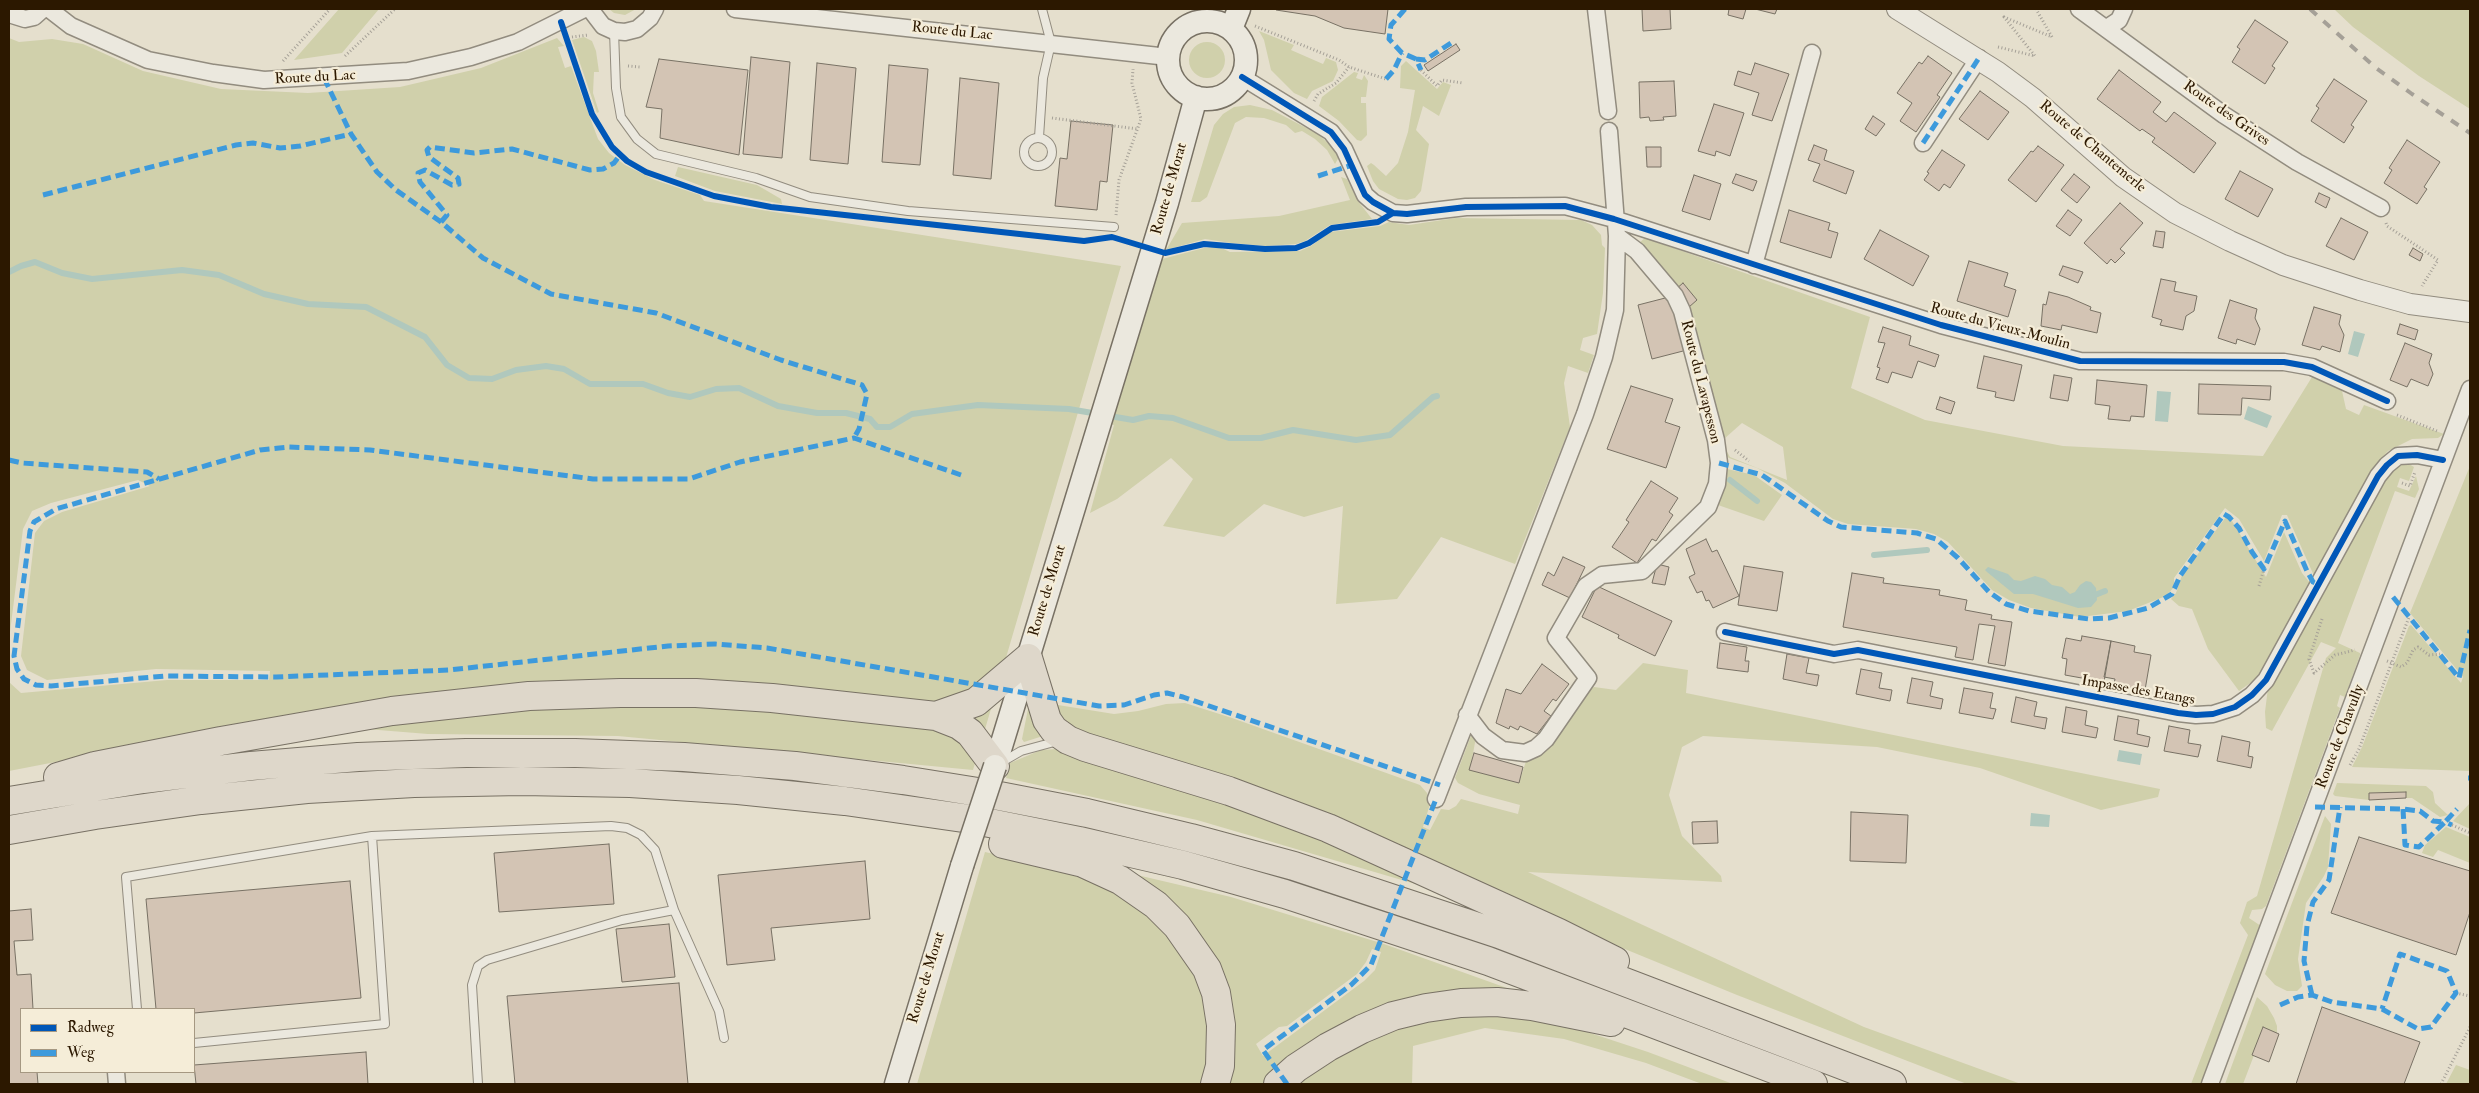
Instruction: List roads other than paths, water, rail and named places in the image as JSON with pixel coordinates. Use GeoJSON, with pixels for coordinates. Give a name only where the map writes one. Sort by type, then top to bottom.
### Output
{"type":"FeatureCollection","features":[{"type":"Feature","properties":{"kind":"highway"},"geometry":{"type":"LineString","coordinates":[[936,716],[976,702],[1028,658],[1047,720],[1054,730],[1068,740],[1256,800],[1357,840],[1559,933],[1739,1025]]}},
{"type":"Feature","properties":{"kind":"highway"},"geometry":{"type":"LineString","coordinates":[[9,791],[95,766],[350,718],[434,706],[529,696],[620,693],[772,698],[936,716],[959,725],[970,733],[995,766]]}},
{"type":"Feature","properties":{"kind":"highway"},"geometry":{"type":"LineString","coordinates":[[9,801],[98,785],[305,761],[412,754],[519,752],[629,754],[738,761],[850,773],[975,791],[1148,827],[1251,854],[1380,893],[1499,934],[1892,1084]]}},
{"type":"Feature","properties":{"kind":"highway"},"geometry":{"type":"LineString","coordinates":[[9,830],[95,815],[201,800],[307,790],[414,783],[522,781],[630,783],[845,801],[1006,826],[1132,853],[1235,879],[1438,943],[1813,1084]]}},
{"type":"Feature","properties":{"kind":"highway"},"geometry":{"type":"LineString","coordinates":[[845,801],[910,826],[999,842],[1083,863],[1120,880],[1156,905],[1195,948],[1207,969],[1216,993],[1222,1026],[1220,1066],[1215,1084]]}},
{"type":"Feature","properties":{"kind":"highway"},"geometry":{"type":"LineString","coordinates":[[1278,1084],[1296,1068],[1328,1047],[1362,1029],[1393,1016],[1426,1008],[1461,1003],[1497,1002],[1532,1006],[1710,1044]]}},
{"type":"Feature","properties":{"kind":"main road"},"geometry":{"type":"LineString","coordinates":[[1204,15],[1217,22],[1235,19],[1246,54],[1242,77],[1234,88],[1223,95],[1210,99],[1196,97],[1184,92],[1175,82],[1170,70],[1168,57],[1174,39],[1182,30],[1204,15]]}},
{"type":"Feature","properties":{"kind":"main road","name":"Route de Morat"},"geometry":{"type":"LineString","coordinates":[[896,1084],[1167,203],[1196,97]]}},
{"type":"Feature","properties":{"kind":"street"},"geometry":{"type":"LineString","coordinates":[[9,14],[25,19],[34,17],[43,9]]}},
{"type":"Feature","properties":{"kind":"street","name":"Route du Lac"},"geometry":{"type":"LineString","coordinates":[[49,9],[72,26],[148,60],[213,73],[264,80],[408,71],[480,54],[518,42],[584,9]]}},
{"type":"Feature","properties":{"kind":"street"},"geometry":{"type":"LineString","coordinates":[[590,9],[594,17],[603,26],[614,31],[625,32],[637,29],[650,18],[655,9]]}},
{"type":"Feature","properties":{"kind":"street","name":"Route du Lac"},"geometry":{"type":"LineString","coordinates":[[735,9],[1168,57]]}},
{"type":"Feature","properties":{"kind":"street"},"geometry":{"type":"LineString","coordinates":[[1596,9],[1608,111]]}},
{"type":"Feature","properties":{"kind":"street","name":"Route de Chantemerle"},"geometry":{"type":"LineString","coordinates":[[1897,9],[1979,58],[2033,98],[2123,176],[2175,213],[2230,241],[2291,268],[2410,304],[2470,312]]}},
{"type":"Feature","properties":{"kind":"street","name":"Route des Grives"},"geometry":{"type":"LineString","coordinates":[[2079,9],[2224,115],[2297,162],[2381,208]]}},
{"type":"Feature","properties":{"kind":"street"},"geometry":{"type":"LineString","coordinates":[[2107,28],[2119,20],[2124,9]]}},
{"type":"Feature","properties":{"kind":"street"},"geometry":{"type":"LineString","coordinates":[[1754,264],[1812,53]]}},
{"type":"Feature","properties":{"kind":"street"},"geometry":{"type":"LineString","coordinates":[[1923,143],[1979,58]]}},
{"type":"Feature","properties":{"kind":"street","name":"Route du Vieux-Moulin"},"geometry":{"type":"LineString","coordinates":[[1242,77],[1331,132],[1344,148],[1365,195],[1384,210],[1407,214],[1466,207],[1565,206],[1614,219],[1941,325],[2080,361],[2284,362],[2312,368],[2387,401]]}},
{"type":"Feature","properties":{"kind":"street"},"geometry":{"type":"LineString","coordinates":[[1436,799],[1585,414],[1604,357],[1614,310],[1617,236],[1614,219],[1609,131]]}},
{"type":"Feature","properties":{"kind":"street","name":"Route du Lavapesson"},"geometry":{"type":"LineString","coordinates":[[1467,715],[1483,736],[1502,750],[1525,753],[1536,748],[1546,739],[1588,678],[1556,638],[1586,586],[1602,576],[1642,571],[1708,506],[1716,484],[1719,463],[1716,440],[1682,311],[1675,296],[1637,251],[1617,236]]}},
{"type":"Feature","properties":{"kind":"street","name":"Route de Chavully"},"geometry":{"type":"LineString","coordinates":[[2210,1084],[2470,389]]}},
{"type":"Feature","properties":{"kind":"street","name":"Impasse des Etangs"},"geometry":{"type":"LineString","coordinates":[[1725,632],[1834,654],[1858,650],[2178,713],[2213,714],[2235,707],[2252,695],[2266,680],[2378,476],[2387,465],[2398,456],[2418,455],[2443,460]]}},
{"type":"Feature","properties":{"kind":"lane"},"geometry":{"type":"LineString","coordinates":[[1038,137],[1043,78],[1051,43],[1042,9]]}},
{"type":"Feature","properties":{"kind":"lane"},"geometry":{"type":"LineString","coordinates":[[614,31],[616,88],[621,117],[637,140],[656,154],[756,178],[810,197],[908,211],[1115,223]]}},
{"type":"Feature","properties":{"kind":"lane"},"geometry":{"type":"LineString","coordinates":[[995,766],[1021,751],[1068,740]]}},
{"type":"Feature","properties":{"kind":"lane"},"geometry":{"type":"LineString","coordinates":[[137,1008],[126,877],[372,836],[611,826],[626,828],[641,835],[655,850],[674,910],[720,1011],[724,1038]]}},
{"type":"Feature","properties":{"kind":"lane"},"geometry":{"type":"LineString","coordinates":[[195,1043],[385,1024],[372,836]]}},
{"type":"Feature","properties":{"kind":"lane"},"geometry":{"type":"LineString","coordinates":[[478,1084],[472,985],[478,966],[487,960],[622,920],[674,910]]}},
{"type":"Feature","properties":{"kind":"waterway"},"geometry":{"type":"LineString","coordinates":[[9,272],[35,262],[62,273],[92,279],[182,270],[219,275],[264,294],[308,304],[366,307],[425,337],[447,365],[469,378],[492,379],[516,370],[546,366],[564,369],[590,384],[643,384],[668,393],[690,397],[716,389],[739,388],[778,406],[817,413],[846,413],[870,419],[877,427],[890,427],[912,414],[978,405],[1069,409],[1133,420],[1149,416],[1173,418],[1229,438],[1261,438],[1293,430],[1356,440],[1390,435],[1433,397],[1437,396]]}},
{"type":"Feature","properties":{"kind":"waterway"},"geometry":{"type":"LineString","coordinates":[[1730,480],[1757,501]]}},
{"type":"Feature","properties":{"kind":"waterway"},"geometry":{"type":"LineString","coordinates":[[1874,555],[1927,550]]}},
{"type":"Feature","properties":{"kind":"waterway"},"geometry":{"type":"LineString","coordinates":[[2090,597],[2105,591]]}},
{"type":"Feature","properties":{"kind":"railway"},"geometry":{"type":"LineString","coordinates":[[2310,9],[2376,68],[2470,133]]}}]}
